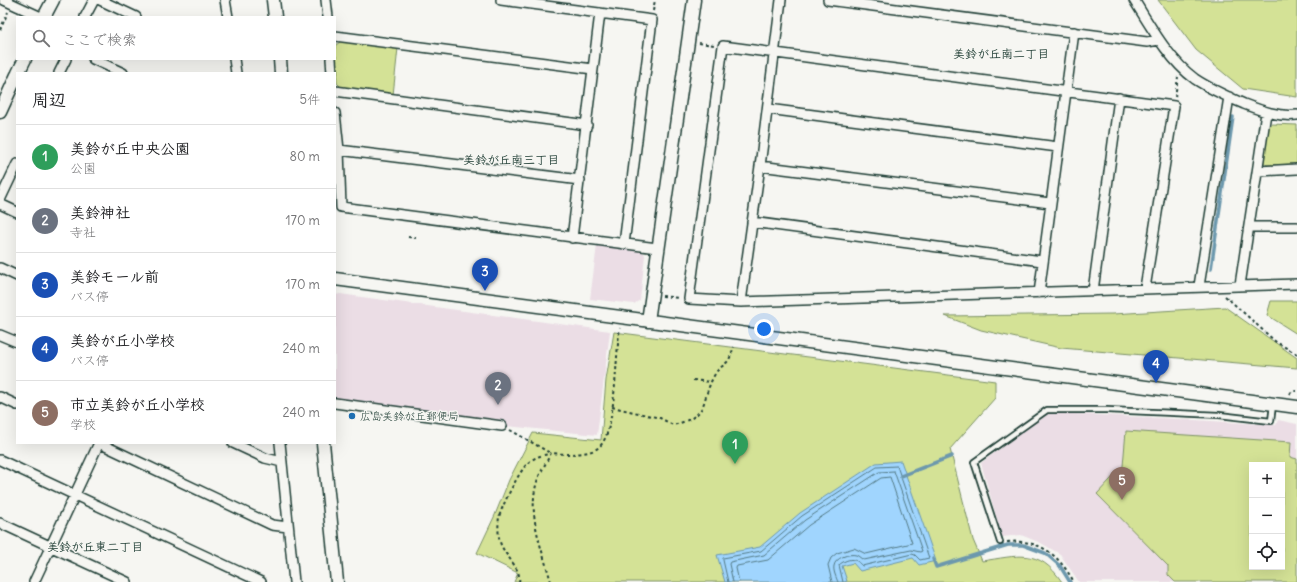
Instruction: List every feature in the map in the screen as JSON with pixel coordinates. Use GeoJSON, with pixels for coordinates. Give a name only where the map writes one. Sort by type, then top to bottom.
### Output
{"type":"FeatureCollection","features":[{"type":"Feature","properties":{"kind":"street"},"geometry":{"type":"LineString","coordinates":[[4,0],[39,16]]}},
{"type":"Feature","properties":{"kind":"street"},"geometry":{"type":"LineString","coordinates":[[45,16],[53,0]]}},
{"type":"Feature","properties":{"kind":"street"},"geometry":{"type":"LineString","coordinates":[[86,16],[94,0]]}},
{"type":"Feature","properties":{"kind":"street"},"geometry":{"type":"LineString","coordinates":[[100,0],[134,16]]}},
{"type":"Feature","properties":{"kind":"street"},"geometry":{"type":"LineString","coordinates":[[225,0],[228,16]]}},
{"type":"Feature","properties":{"kind":"street"},"geometry":{"type":"LineString","coordinates":[[273,0],[275,16]]}},
{"type":"Feature","properties":{"kind":"street"},"geometry":{"type":"LineString","coordinates":[[326,0],[328,16]]}},
{"type":"Feature","properties":{"kind":"street"},"geometry":{"type":"LineString","coordinates":[[501,0],[545,3],[600,13],[652,20],[624,244]]}},
{"type":"Feature","properties":{"kind":"street"},"geometry":{"type":"LineString","coordinates":[[648,321],[694,0]]}},
{"type":"Feature","properties":{"kind":"street"},"geometry":{"type":"LineString","coordinates":[[741,302],[768,109],[781,0]]}},
{"type":"Feature","properties":{"kind":"street"},"geometry":{"type":"LineString","coordinates":[[828,0],[1147,42],[1159,40]]}},
{"type":"Feature","properties":{"kind":"street"},"geometry":{"type":"LineString","coordinates":[[1134,0],[1159,40],[1183,68],[1196,79],[1229,97],[1266,113],[1297,116]]}},
{"type":"Feature","properties":{"kind":"street"},"geometry":{"type":"LineString","coordinates":[[572,238],[600,13]]}},
{"type":"Feature","properties":{"kind":"street"},"geometry":{"type":"LineString","coordinates":[[1039,293],[1042,261],[1074,32]]}},
{"type":"Feature","properties":{"kind":"street"},"geometry":{"type":"LineString","coordinates":[[336,36],[593,69]]}},
{"type":"Feature","properties":{"kind":"street"},"geometry":{"type":"LineString","coordinates":[[1145,288],[1174,106],[723,46],[688,300],[741,302],[1297,284]]}},
{"type":"Feature","properties":{"kind":"street"},"geometry":{"type":"LineString","coordinates":[[19,72],[25,60]]}},
{"type":"Feature","properties":{"kind":"street"},"geometry":{"type":"LineString","coordinates":[[60,72],[66,60]]}},
{"type":"Feature","properties":{"kind":"street"},"geometry":{"type":"LineString","coordinates":[[95,60],[121,72]]}},
{"type":"Feature","properties":{"kind":"street"},"geometry":{"type":"LineString","coordinates":[[234,60],[236,72]]}},
{"type":"Feature","properties":{"kind":"street"},"geometry":{"type":"LineString","coordinates":[[280,60],[281,72]]}},
{"type":"Feature","properties":{"kind":"street"},"geometry":{"type":"LineString","coordinates":[[331,60],[332,72]]}},
{"type":"Feature","properties":{"kind":"street"},"geometry":{"type":"LineString","coordinates":[[0,112],[16,78]]}},
{"type":"Feature","properties":{"kind":"street"},"geometry":{"type":"LineString","coordinates":[[336,91],[586,125]]}},
{"type":"Feature","properties":{"kind":"street"},"geometry":{"type":"LineString","coordinates":[[1199,286],[1229,97]]}},
{"type":"Feature","properties":{"kind":"street"},"geometry":{"type":"LineString","coordinates":[[1093,291],[1118,98]]}},
{"type":"Feature","properties":{"kind":"street"},"geometry":{"type":"LineString","coordinates":[[768,109],[1058,147]]}},
{"type":"Feature","properties":{"kind":"street"},"geometry":{"type":"LineString","coordinates":[[1240,285],[1266,113]]}},
{"type":"Feature","properties":{"kind":"street"},"geometry":{"type":"LineString","coordinates":[[336,122],[339,150],[341,207],[658,248]]}},
{"type":"Feature","properties":{"kind":"street"},"geometry":{"type":"LineString","coordinates":[[339,150],[580,180]]}},
{"type":"Feature","properties":{"kind":"street"},"geometry":{"type":"LineString","coordinates":[[0,200],[16,166]]}},
{"type":"Feature","properties":{"kind":"street"},"geometry":{"type":"LineString","coordinates":[[760,166],[1050,203]]}},
{"type":"Feature","properties":{"kind":"street"},"geometry":{"type":"LineString","coordinates":[[1258,171],[1297,169]]}},
{"type":"Feature","properties":{"kind":"street"},"geometry":{"type":"LineString","coordinates":[[0,204],[16,212]]}},
{"type":"Feature","properties":{"kind":"street"},"geometry":{"type":"LineString","coordinates":[[752,222],[1042,261]]}},
{"type":"Feature","properties":{"kind":"street"},"geometry":{"type":"LineString","coordinates":[[1248,227],[1297,227]]}},
{"type":"Feature","properties":{"kind":"street"},"geometry":{"type":"LineString","coordinates":[[0,268],[16,276]]}},
{"type":"Feature","properties":{"kind":"street"},"geometry":{"type":"LineString","coordinates":[[336,279],[1297,407]]}},
{"type":"Feature","properties":{"kind":"street"},"geometry":{"type":"LineString","coordinates":[[0,335],[16,342]]}},
{"type":"Feature","properties":{"kind":"street"},"geometry":{"type":"LineString","coordinates":[[0,397],[16,405]]}},
{"type":"Feature","properties":{"kind":"street"},"geometry":{"type":"LineString","coordinates":[[336,403],[502,426]]}},
{"type":"Feature","properties":{"kind":"street"},"geometry":{"type":"LineString","coordinates":[[34,582],[99,444]]}},
{"type":"Feature","properties":{"kind":"street"},"geometry":{"type":"LineString","coordinates":[[101,444],[272,525],[288,527]]}},
{"type":"Feature","properties":{"kind":"street"},"geometry":{"type":"LineString","coordinates":[[234,444],[265,458],[282,462]]}},
{"type":"Feature","properties":{"kind":"street"},"geometry":{"type":"LineString","coordinates":[[280,444],[294,582]]}},
{"type":"Feature","properties":{"kind":"street"},"geometry":{"type":"LineString","coordinates":[[323,444],[337,582]]}},
{"type":"Feature","properties":{"kind":"street"},"geometry":{"type":"LineString","coordinates":[[0,460],[261,582]]}},
{"type":"Feature","properties":{"kind":"street"},"geometry":{"type":"LineString","coordinates":[[0,523],[128,582]]}},
{"type":"Feature","properties":{"kind":"lane"},"geometry":{"type":"LineString","coordinates":[[1000,542],[974,462],[1047,410],[1107,410],[1219,415],[1272,421],[1274,404]]}},
{"type":"Feature","properties":{"kind":"path"},"geometry":{"type":"LineString","coordinates":[[0,30],[9,10]]}},
{"type":"Feature","properties":{"kind":"path"},"geometry":{"type":"LineString","coordinates":[[695,42],[723,46]]}},
{"type":"Feature","properties":{"kind":"path"},"geometry":{"type":"LineString","coordinates":[[1174,106],[1178,74]]}},
{"type":"Feature","properties":{"kind":"path"},"geometry":{"type":"LineString","coordinates":[[408,237],[416,238]]}},
{"type":"Feature","properties":{"kind":"path"},"geometry":{"type":"LineString","coordinates":[[1218,286],[1222,293],[1276,342],[1297,354]]}},
{"type":"Feature","properties":{"kind":"path"},"geometry":{"type":"LineString","coordinates":[[659,295],[688,300]]}},
{"type":"Feature","properties":{"kind":"path"},"geometry":{"type":"LineString","coordinates":[[518,582],[518,569],[509,560],[500,541],[499,518],[512,489],[527,464],[538,456],[551,453],[569,454],[594,450],[600,447],[610,428],[618,359],[617,345],[620,328]]}},
{"type":"Feature","properties":{"kind":"path"},"geometry":{"type":"LineString","coordinates":[[612,406],[660,418],[673,425],[686,422],[696,416],[701,409],[717,370],[727,362],[734,347]]}},
{"type":"Feature","properties":{"kind":"path"},"geometry":{"type":"LineString","coordinates":[[693,380],[711,382]]}},
{"type":"Feature","properties":{"kind":"path"},"geometry":{"type":"LineString","coordinates":[[1290,394],[1292,390],[1297,391]]}},
{"type":"Feature","properties":{"kind":"path"},"geometry":{"type":"LineString","coordinates":[[502,426],[551,453]]}},
{"type":"Feature","properties":{"kind":"path"},"geometry":{"type":"LineString","coordinates":[[551,453],[539,476],[536,490],[534,518],[551,582]]}},
{"type":"Feature","properties":{"kind":"path"},"geometry":{"type":"LineString","coordinates":[[1000,542],[1025,542],[1046,549],[1061,562],[1074,582]]}},
{"type":"Feature","properties":{"kind":"shaded area"},"geometry":{"type":"Polygon","coordinates":[[[597,245],[643,252],[645,255],[640,300],[634,304],[590,299],[597,245]]]}},
{"type":"Feature","properties":{"kind":"shaded area"},"geometry":{"type":"Polygon","coordinates":[[[340,294],[610,331],[597,435],[506,426],[506,421],[336,398],[336,295],[340,294]]]}},
{"type":"Feature","properties":{"kind":"shaded area"},"geometry":{"type":"Polygon","coordinates":[[[1046,414],[1162,418],[1276,425],[1278,420],[1297,424],[1297,582],[1079,582],[1060,554],[1041,543],[1021,535],[1002,537],[981,463],[1046,414]]]}},
{"type":"Feature","properties":{"kind":"green space"},"geometry":{"type":"Polygon","coordinates":[[[1158,0],[1297,0],[1297,97],[1243,89],[1196,50],[1158,0]]]}},
{"type":"Feature","properties":{"kind":"green space"},"geometry":{"type":"Polygon","coordinates":[[[341,41],[398,48],[393,95],[342,88],[337,83],[336,45],[341,41]]]}},
{"type":"Feature","properties":{"kind":"green space"},"geometry":{"type":"Polygon","coordinates":[[[1272,124],[1297,125],[1297,164],[1267,165],[1263,162],[1266,126],[1272,124]]]}},
{"type":"Feature","properties":{"kind":"green space"},"geometry":{"type":"Polygon","coordinates":[[[1271,301],[1297,301],[1297,334],[1267,315],[1271,301]]]}},
{"type":"Feature","properties":{"kind":"green space"},"geometry":{"type":"Polygon","coordinates":[[[1225,307],[1297,358],[1297,368],[1061,348],[981,330],[945,316],[1113,314],[1225,307]]]}},
{"type":"Feature","properties":{"kind":"green space"},"geometry":{"type":"Polygon","coordinates":[[[614,332],[995,381],[995,398],[950,449],[973,540],[982,561],[1006,557],[1026,556],[1045,563],[1062,582],[514,582],[518,573],[477,553],[495,515],[509,480],[533,433],[601,440],[606,380],[614,332]]]}},
{"type":"Feature","properties":{"kind":"green space"},"geometry":{"type":"Polygon","coordinates":[[[1126,431],[1291,442],[1290,457],[1297,459],[1297,582],[1175,582],[1168,575],[1168,566],[1097,494],[1123,466],[1126,431]]]}},
{"type":"Feature","properties":{"kind":"water"},"geometry":{"type":"Polygon","coordinates":[[[901,461],[936,561],[919,565],[913,558],[860,571],[853,563],[842,566],[847,581],[844,582],[725,582],[717,555],[760,547],[800,513],[876,463],[901,461]]]}},
{"type":"Feature","properties":{"kind":"waterway"},"geometry":{"type":"LineString","coordinates":[[1211,269],[1233,117]]}},
{"type":"Feature","properties":{"kind":"waterway"},"geometry":{"type":"LineString","coordinates":[[901,476],[952,456]]}},
{"type":"Feature","properties":{"kind":"waterway"},"geometry":{"type":"LineString","coordinates":[[933,559],[936,567],[1008,545],[1023,545],[1045,553],[1060,566],[1070,582]]}},
{"type":"Feature","properties":{"kind":"place","name":"美鈴モール前"},"geometry":{"type":"Point","coordinates":[485,291]}},
{"type":"Feature","properties":{"kind":"place","name":"美鈴が丘小学校"},"geometry":{"type":"Point","coordinates":[1156,383]}},
{"type":"Feature","properties":{"kind":"place","name":"美鈴神社"},"geometry":{"type":"Point","coordinates":[498,405]}},
{"type":"Feature","properties":{"kind":"place","name":"広島美鈴が丘郵便局"},"geometry":{"type":"Point","coordinates":[352,416]}},
{"type":"Feature","properties":{"kind":"place","name":"美鈴が丘中央公園"},"geometry":{"type":"Point","coordinates":[735,464]}},
{"type":"Feature","properties":{"kind":"place","name":"市立美鈴が丘小学校"},"geometry":{"type":"Point","coordinates":[1122,500]}},
{"type":"Feature","properties":{"kind":"district","name":"美鈴が丘南二丁目"},"geometry":{"type":"Point","coordinates":[1001,54]}},
{"type":"Feature","properties":{"kind":"district","name":"美鈴が丘南三丁目"},"geometry":{"type":"Point","coordinates":[511,160]}},
{"type":"Feature","properties":{"kind":"district","name":"美鈴が丘東二丁目"},"geometry":{"type":"Point","coordinates":[95,547]}}]}
